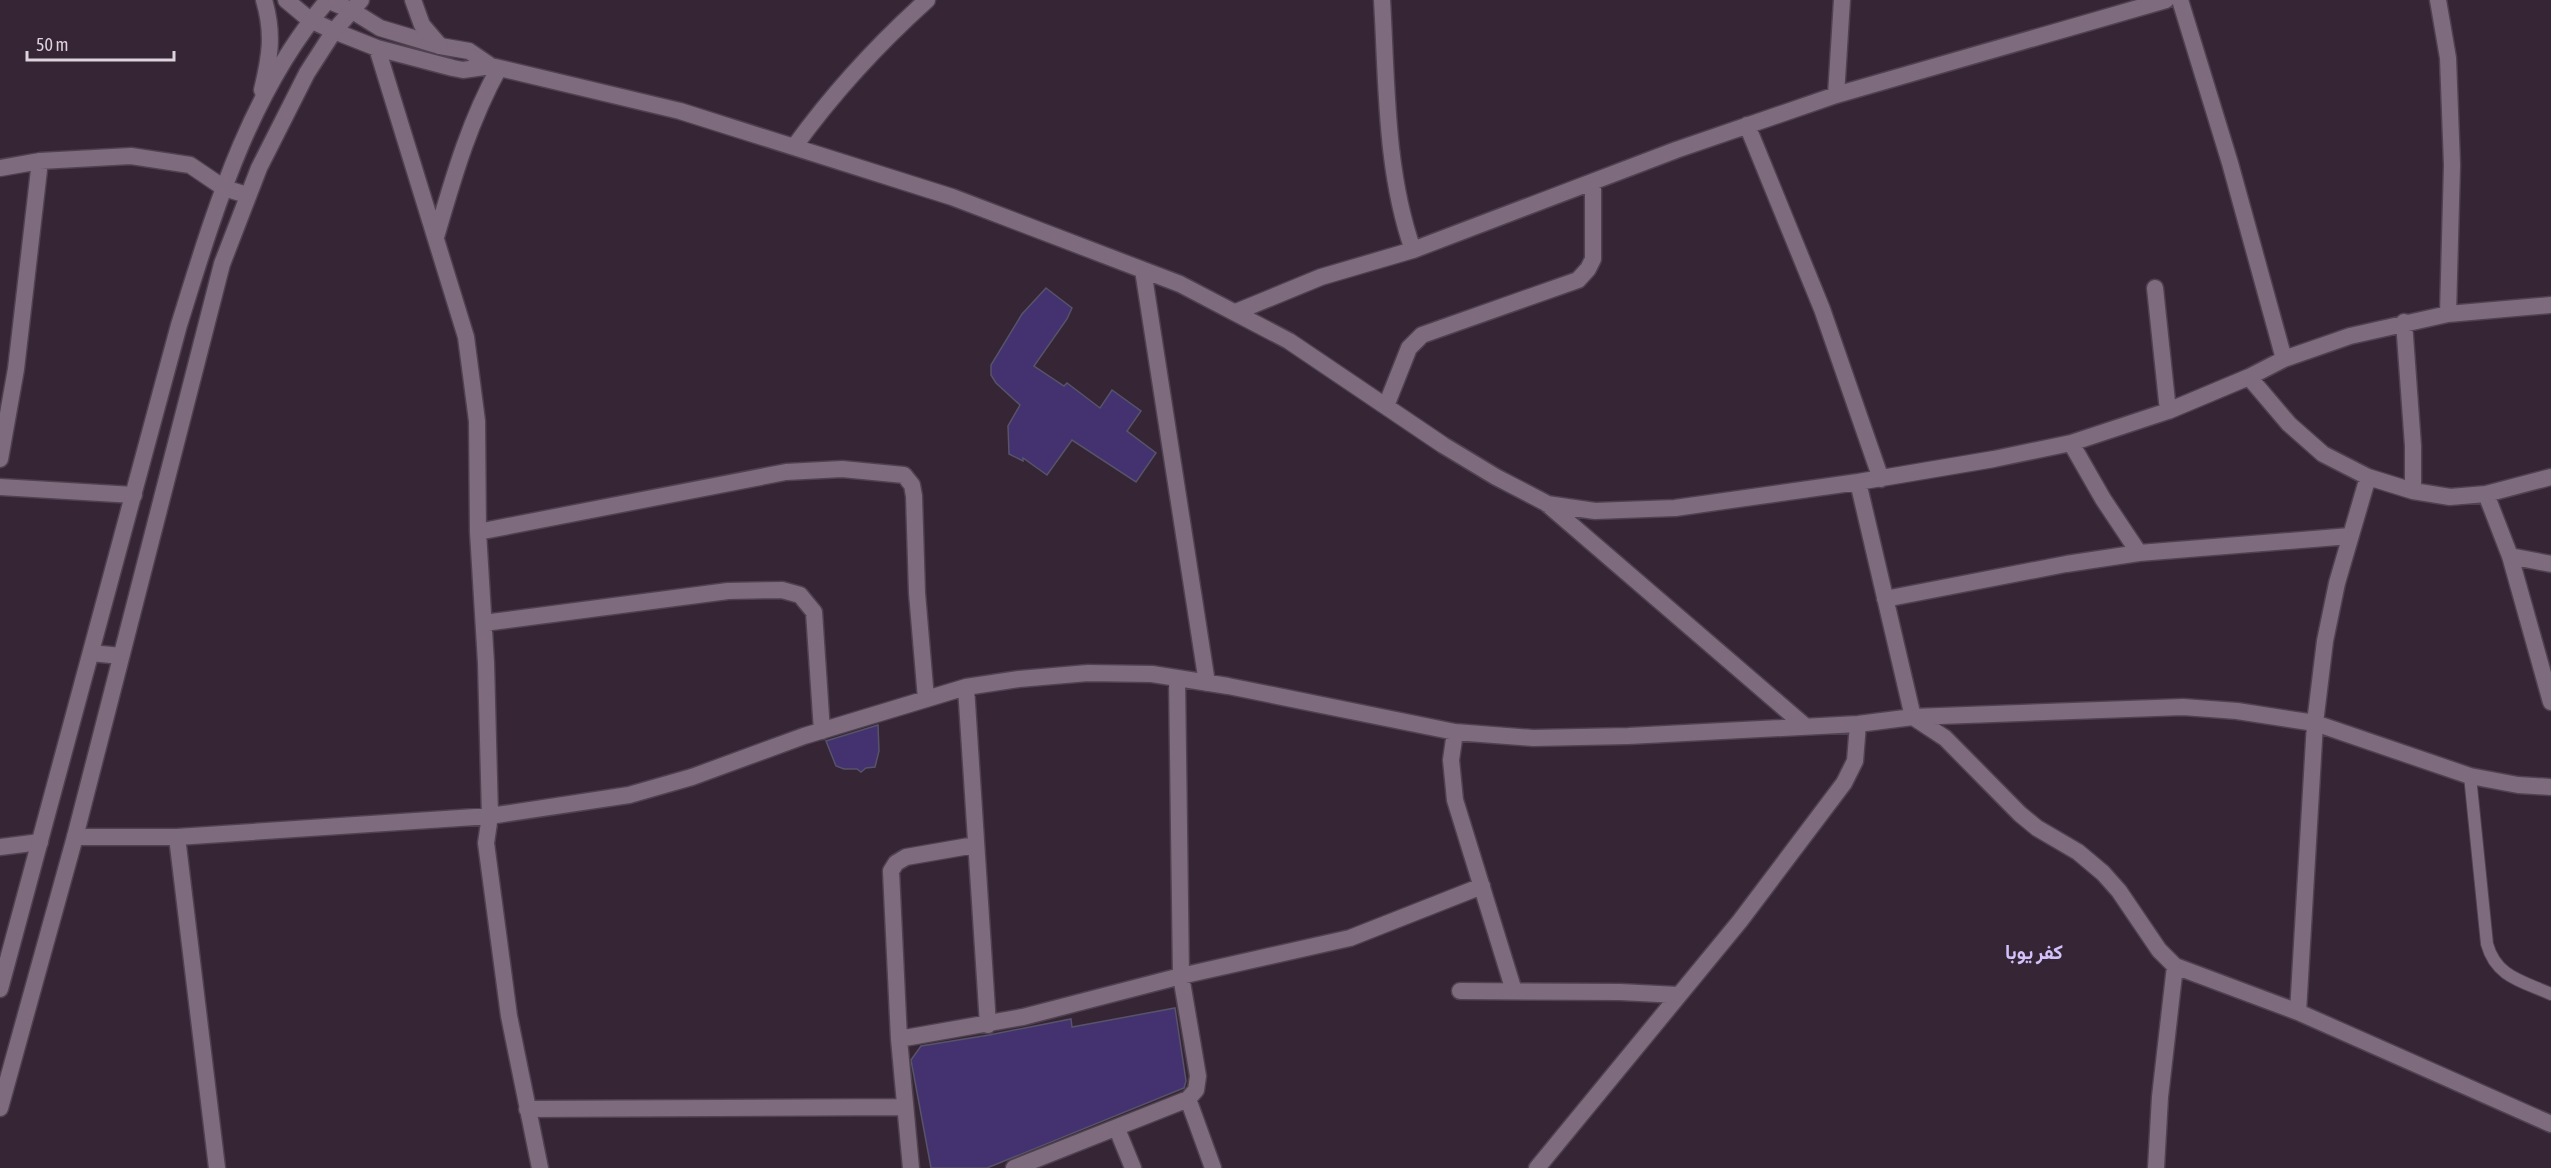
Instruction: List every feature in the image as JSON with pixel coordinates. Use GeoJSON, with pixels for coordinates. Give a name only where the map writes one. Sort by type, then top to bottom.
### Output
{"type":"FeatureCollection","features":[{"type":"Feature","properties":{"kind":"street"},"geometry":{"type":"LineString","coordinates":[[258,106],[271,52],[268,15],[264,0]]}},
{"type":"Feature","properties":{"kind":"street"},"geometry":{"type":"LineString","coordinates":[[286,0],[310,20],[377,48],[463,70],[495,67]]}},
{"type":"Feature","properties":{"kind":"street"},"geometry":{"type":"LineString","coordinates":[[0,989],[179,325],[224,188],[258,106],[310,20],[327,0],[356,5],[380,28],[469,51],[495,67],[680,111],[952,197],[1180,284],[1289,342],[1473,463],[1546,503],[1805,726]]}},
{"type":"Feature","properties":{"kind":"street"},"geometry":{"type":"LineString","coordinates":[[413,0],[422,25],[440,45]]}},
{"type":"Feature","properties":{"kind":"street"},"geometry":{"type":"LineString","coordinates":[[794,147],[821,109],[860,64],[927,0]]}},
{"type":"Feature","properties":{"kind":"street"},"geometry":{"type":"LineString","coordinates":[[1382,0],[1394,177],[1405,227],[1413,250]]}},
{"type":"Feature","properties":{"kind":"street"},"geometry":{"type":"LineString","coordinates":[[1836,95],[1842,0]]}},
{"type":"Feature","properties":{"kind":"street"},"geometry":{"type":"LineString","coordinates":[[1236,312],[1321,277],[1413,250],[1747,125],[1836,95],[2166,0]]}},
{"type":"Feature","properties":{"kind":"street"},"geometry":{"type":"LineString","coordinates":[[2180,0],[2230,163],[2284,359]]}},
{"type":"Feature","properties":{"kind":"street"},"geometry":{"type":"LineString","coordinates":[[2438,0],[2448,58],[2450,117],[2451,196],[2448,314]]}},
{"type":"Feature","properties":{"kind":"street"},"geometry":{"type":"LineString","coordinates":[[0,1108],[75,837],[222,264],[247,195],[307,73],[334,31],[356,5]]}},
{"type":"Feature","properties":{"kind":"street"},"geometry":{"type":"LineString","coordinates":[[377,48],[465,337],[471,364],[477,421],[478,532],[484,623],[490,816],[486,843],[500,958],[540,1168]]}},
{"type":"Feature","properties":{"kind":"street"},"geometry":{"type":"LineString","coordinates":[[435,238],[459,157],[495,67]]}},
{"type":"Feature","properties":{"kind":"street"},"geometry":{"type":"LineString","coordinates":[[1747,125],[1822,309],[1881,478]]}},
{"type":"Feature","properties":{"kind":"street"},"geometry":{"type":"LineString","coordinates":[[0,168],[40,160],[131,156],[182,164],[204,172],[224,188],[247,195]]}},
{"type":"Feature","properties":{"kind":"street"},"geometry":{"type":"LineString","coordinates":[[0,459],[16,369],[40,160]]}},
{"type":"Feature","properties":{"kind":"street"},"geometry":{"type":"LineString","coordinates":[[1386,406],[1409,348],[1422,335],[1578,280],[1593,259],[1593,182]]}},
{"type":"Feature","properties":{"kind":"street"},"geometry":{"type":"LineString","coordinates":[[1143,270],[1207,683]]}},
{"type":"Feature","properties":{"kind":"street"},"geometry":{"type":"LineString","coordinates":[[2154,288],[2168,411]]}},
{"type":"Feature","properties":{"kind":"street"},"geometry":{"type":"LineString","coordinates":[[1546,503],[1595,511],[1637,511],[1755,498],[1858,483],[2071,443],[2168,411],[2284,359],[2350,336],[2404,322],[2448,314],[2551,305]]}},
{"type":"Feature","properties":{"kind":"street"},"geometry":{"type":"LineString","coordinates":[[2404,322],[2413,446],[2413,491]]}},
{"type":"Feature","properties":{"kind":"street"},"geometry":{"type":"LineString","coordinates":[[2249,376],[2289,424],[2323,454],[2368,477],[2413,491],[2450,497],[2486,494],[2551,477]]}},
{"type":"Feature","properties":{"kind":"street"},"geometry":{"type":"LineString","coordinates":[[2071,443],[2103,499],[2139,553]]}},
{"type":"Feature","properties":{"kind":"street"},"geometry":{"type":"LineString","coordinates":[[478,532],[786,472],[842,469],[904,475],[912,485],[914,496],[917,593],[926,699]]}},
{"type":"Feature","properties":{"kind":"street"},"geometry":{"type":"LineString","coordinates":[[2298,1012],[2315,723],[2325,641],[2337,583],[2368,477]]}},
{"type":"Feature","properties":{"kind":"street"},"geometry":{"type":"LineString","coordinates":[[1858,483],[1913,717],[1945,738],[2020,814],[2037,828],[2078,852],[2103,873],[2119,891],[2154,944],[2175,966],[2298,1012],[2551,1124]]}},
{"type":"Feature","properties":{"kind":"street"},"geometry":{"type":"LineString","coordinates":[[0,487],[134,495]]}},
{"type":"Feature","properties":{"kind":"street"},"geometry":{"type":"LineString","coordinates":[[2486,494],[2510,556],[2551,702]]}},
{"type":"Feature","properties":{"kind":"street"},"geometry":{"type":"LineString","coordinates":[[1885,599],[2054,566],[2139,553],[2350,536]]}},
{"type":"Feature","properties":{"kind":"street"},"geometry":{"type":"LineString","coordinates":[[2510,556],[2551,564]]}},
{"type":"Feature","properties":{"kind":"street"},"geometry":{"type":"LineString","coordinates":[[484,623],[728,591],[782,590],[800,594],[814,612],[822,731]]}},
{"type":"Feature","properties":{"kind":"street"},"geometry":{"type":"LineString","coordinates":[[91,653],[121,656]]}},
{"type":"Feature","properties":{"kind":"street"},"geometry":{"type":"LineString","coordinates":[[75,837],[177,837],[490,816],[629,795],[660,788],[753,753],[966,687],[1018,679],[1088,673],[1152,674],[1455,732],[1533,738],[1578,738],[1858,724],[1913,717],[2183,707],[2237,711],[2315,723],[2470,776],[2518,785],[2551,787]]}},
{"type":"Feature","properties":{"kind":"street"},"geometry":{"type":"LineString","coordinates":[[1014,1168],[1188,1099],[1196,1090],[1198,1076],[1181,976],[1177,679]]}},
{"type":"Feature","properties":{"kind":"street"},"geometry":{"type":"LineString","coordinates":[[966,687],[988,1025]]}},
{"type":"Feature","properties":{"kind":"street"},"geometry":{"type":"LineString","coordinates":[[1536,1168],[1740,921],[1845,783],[1855,761],[1858,724]]}},
{"type":"Feature","properties":{"kind":"street"},"geometry":{"type":"LineString","coordinates":[[1455,732],[1451,760],[1455,800],[1514,991]]}},
{"type":"Feature","properties":{"kind":"street"},"geometry":{"type":"LineString","coordinates":[[177,837],[218,1168]]}},
{"type":"Feature","properties":{"kind":"street"},"geometry":{"type":"LineString","coordinates":[[0,846],[40,842]]}},
{"type":"Feature","properties":{"kind":"street"},"geometry":{"type":"LineString","coordinates":[[911,1168],[899,1039],[891,871],[896,863],[906,856],[975,845]]}},
{"type":"Feature","properties":{"kind":"street"},"geometry":{"type":"LineString","coordinates":[[899,1039],[988,1025],[1181,976],[1350,938],[1482,886]]}},
{"type":"Feature","properties":{"kind":"street"},"geometry":{"type":"LineString","coordinates":[[2156,1168],[2161,1085],[2175,966]]}},
{"type":"Feature","properties":{"kind":"street"},"geometry":{"type":"LineString","coordinates":[[1460,991],[1620,992],[1678,995]]}},
{"type":"Feature","properties":{"kind":"street"},"geometry":{"type":"LineString","coordinates":[[1188,1099],[1213,1168]]}},
{"type":"Feature","properties":{"kind":"street"},"geometry":{"type":"LineString","coordinates":[[527,1109],[904,1107]]}},
{"type":"Feature","properties":{"kind":"street"},"geometry":{"type":"LineString","coordinates":[[1117,1129],[1133,1168]]}},
{"type":"Feature","properties":{"kind":"lane"},"geometry":{"type":"LineString","coordinates":[[2470,776],[2487,944],[2491,957],[2496,966],[2508,974],[2551,994]]}},
{"type":"Feature","properties":{"kind":"building"},"geometry":{"type":"Polygon","coordinates":[[[1046,288],[1072,308],[1067,319],[1034,366],[1064,386],[1067,383],[1100,408],[1112,390],[1141,411],[1127,431],[1156,453],[1136,482],[1072,440],[1047,475],[1023,458],[1023,461],[1009,454],[1008,426],[1020,405],[996,383],[991,375],[991,365],[1022,314],[1046,288]]]}},
{"type":"Feature","properties":{"kind":"building"},"geometry":{"type":"Polygon","coordinates":[[[878,725],[879,751],[875,767],[866,768],[861,772],[857,769],[844,769],[836,766],[826,741],[878,725]]]}},
{"type":"Feature","properties":{"kind":"building"},"geometry":{"type":"Polygon","coordinates":[[[1175,1008],[1186,1081],[1184,1088],[987,1168],[931,1168],[911,1060],[921,1046],[1071,1019],[1072,1027],[1175,1008]]]}},
{"type":"Feature","properties":{"kind":"district","name":"كفر يوبا"},"geometry":{"type":"Point","coordinates":[2034,952]}}]}
